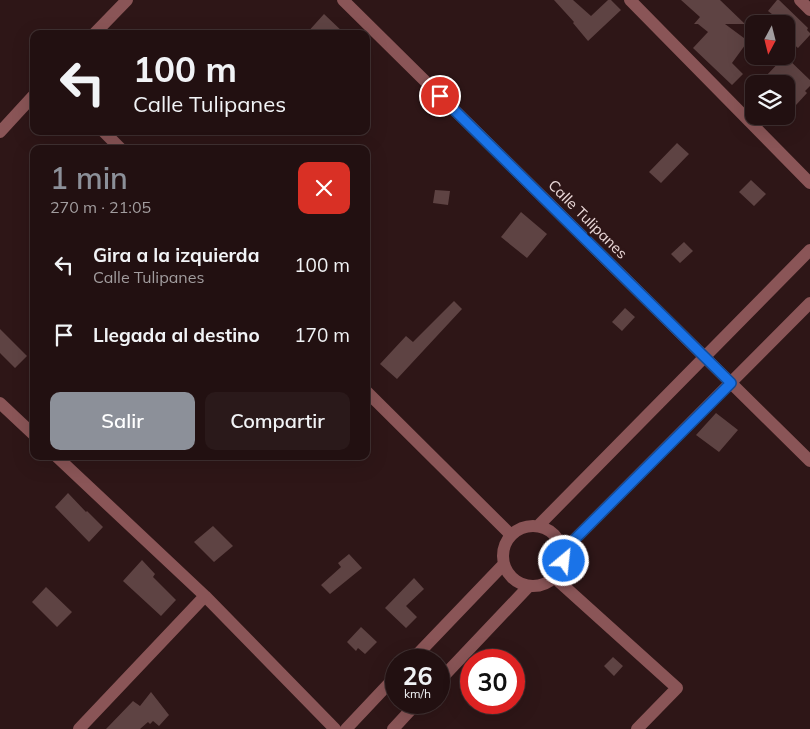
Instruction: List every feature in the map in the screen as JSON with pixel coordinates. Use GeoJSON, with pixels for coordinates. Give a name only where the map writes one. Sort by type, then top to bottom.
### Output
{"type":"FeatureCollection","features":[{"type":"Feature","properties":{"kind":"street"},"geometry":{"type":"LineString","coordinates":[[98,30],[127,0]]}},
{"type":"Feature","properties":{"kind":"street","name":"Calle Tulipanes"},"geometry":{"type":"LineString","coordinates":[[343,0],[810,461]]}},
{"type":"Feature","properties":{"kind":"street"},"geometry":{"type":"LineString","coordinates":[[630,0],[810,183]]}},
{"type":"Feature","properties":{"kind":"street"},"geometry":{"type":"LineString","coordinates":[[800,0],[810,10]]}},
{"type":"Feature","properties":{"kind":"street"},"geometry":{"type":"LineString","coordinates":[[0,132],[30,99]]}},
{"type":"Feature","properties":{"kind":"street"},"geometry":{"type":"LineString","coordinates":[[107,135],[117,145]]}},
{"type":"Feature","properties":{"kind":"street"},"geometry":{"type":"LineString","coordinates":[[538,526],[810,250]]}},
{"type":"Feature","properties":{"kind":"street"},"geometry":{"type":"LineString","coordinates":[[563,551],[810,303]]}},
{"type":"Feature","properties":{"kind":"street"},"geometry":{"type":"LineString","coordinates":[[370,395],[511,535]]}},
{"type":"Feature","properties":{"kind":"street"},"geometry":{"type":"LineString","coordinates":[[0,404],[30,431]]}},
{"type":"Feature","properties":{"kind":"street"},"geometry":{"type":"LineString","coordinates":[[60,460],[205,596],[335,729]]}},
{"type":"Feature","properties":{"kind":"street"},"geometry":{"type":"LineString","coordinates":[[528,526],[538,526],[547,529],[555,535],[560,542],[564,561],[555,578],[547,583],[538,586],[519,584],[506,570],[503,552],[511,535],[519,529],[528,526]]}},
{"type":"Feature","properties":{"kind":"street"},"geometry":{"type":"LineString","coordinates":[[423,649],[504,564]]}},
{"type":"Feature","properties":{"kind":"street"},"geometry":{"type":"LineString","coordinates":[[555,578],[677,688],[637,729]]}},
{"type":"Feature","properties":{"kind":"street"},"geometry":{"type":"LineString","coordinates":[[450,669],[529,586]]}},
{"type":"Feature","properties":{"kind":"street"},"geometry":{"type":"LineString","coordinates":[[78,729],[205,596]]}},
{"type":"Feature","properties":{"kind":"street"},"geometry":{"type":"LineString","coordinates":[[346,729],[385,688]]}},
{"type":"Feature","properties":{"kind":"street"},"geometry":{"type":"LineString","coordinates":[[393,729],[407,714]]}},
{"type":"Feature","properties":{"kind":"building"},"geometry":{"type":"Polygon","coordinates":[[[554,0],[573,0],[591,16],[608,0],[611,0],[621,10],[588,41],[554,0]]]}},
{"type":"Feature","properties":{"kind":"building"},"geometry":{"type":"Polygon","coordinates":[[[681,0],[720,0],[745,24],[725,24],[745,39],[745,45],[732,63],[743,74],[732,85],[693,48],[708,32],[698,24],[694,24],[700,17],[681,0]]]}},
{"type":"Feature","properties":{"kind":"building"},"geometry":{"type":"Polygon","coordinates":[[[779,0],[795,15],[773,15],[768,11],[779,0]]]}},
{"type":"Feature","properties":{"kind":"building"},"geometry":{"type":"Polygon","coordinates":[[[324,14],[341,30],[310,30],[324,14]]]}},
{"type":"Feature","properties":{"kind":"building"},"geometry":{"type":"Polygon","coordinates":[[[795,15],[808,28],[807,30],[810,33],[798,48],[795,46],[795,15]]]}},
{"type":"Feature","properties":{"kind":"building"},"geometry":{"type":"Polygon","coordinates":[[[776,65],[794,65],[810,80],[810,86],[805,91],[807,93],[796,105],[795,75],[767,75],[776,65]]]}},
{"type":"Feature","properties":{"kind":"building"},"geometry":{"type":"Polygon","coordinates":[[[677,143],[689,154],[661,183],[649,172],[677,143]]]}},
{"type":"Feature","properties":{"kind":"building"},"geometry":{"type":"Polygon","coordinates":[[[751,180],[766,194],[754,206],[739,192],[751,180]]]}},
{"type":"Feature","properties":{"kind":"building"},"geometry":{"type":"Polygon","coordinates":[[[435,190],[450,191],[448,205],[433,203],[435,190]]]}},
{"type":"Feature","properties":{"kind":"building"},"geometry":{"type":"Polygon","coordinates":[[[521,212],[547,234],[527,258],[501,237],[521,212]]]}},
{"type":"Feature","properties":{"kind":"building"},"geometry":{"type":"Polygon","coordinates":[[[684,242],[693,251],[680,263],[671,254],[684,242]]]}},
{"type":"Feature","properties":{"kind":"building"},"geometry":{"type":"Polygon","coordinates":[[[454,301],[462,309],[397,379],[380,364],[406,336],[413,342],[454,301]]]}},
{"type":"Feature","properties":{"kind":"building"},"geometry":{"type":"Polygon","coordinates":[[[625,308],[635,317],[622,331],[612,322],[625,308]]]}},
{"type":"Feature","properties":{"kind":"building"},"geometry":{"type":"Polygon","coordinates":[[[0,329],[27,356],[15,368],[0,353],[0,329]]]}},
{"type":"Feature","properties":{"kind":"building"},"geometry":{"type":"Polygon","coordinates":[[[716,413],[738,430],[719,452],[696,435],[716,413]]]}},
{"type":"Feature","properties":{"kind":"building"},"geometry":{"type":"Polygon","coordinates":[[[68,493],[103,527],[89,542],[55,507],[68,493]]]}},
{"type":"Feature","properties":{"kind":"building"},"geometry":{"type":"Polygon","coordinates":[[[213,526],[233,546],[214,562],[194,542],[213,526]]]}},
{"type":"Feature","properties":{"kind":"building"},"geometry":{"type":"Polygon","coordinates":[[[349,554],[362,568],[330,594],[321,585],[341,567],[338,563],[349,554]]]}},
{"type":"Feature","properties":{"kind":"building"},"geometry":{"type":"Polygon","coordinates":[[[142,560],[155,574],[153,577],[176,600],[161,616],[123,581],[142,560]]]}},
{"type":"Feature","properties":{"kind":"building"},"geometry":{"type":"Polygon","coordinates":[[[414,578],[424,589],[406,606],[417,617],[406,628],[385,608],[414,578]]]}},
{"type":"Feature","properties":{"kind":"building"},"geometry":{"type":"Polygon","coordinates":[[[46,587],[72,612],[57,627],[32,602],[46,587]]]}},
{"type":"Feature","properties":{"kind":"building"},"geometry":{"type":"Polygon","coordinates":[[[361,627],[377,642],[365,654],[358,648],[356,651],[347,642],[361,627]]]}},
{"type":"Feature","properties":{"kind":"building"},"geometry":{"type":"Polygon","coordinates":[[[613,657],[623,666],[614,676],[604,666],[613,657]]]}},
{"type":"Feature","properties":{"kind":"building"},"geometry":{"type":"Polygon","coordinates":[[[151,692],[169,715],[159,726],[153,721],[150,724],[148,722],[140,729],[106,729],[133,701],[140,706],[151,692]]]}},
{"type":"Feature","properties":{"kind":"route"},"geometry":{"type":"LineString","coordinates":[[440,96],[731,383],[563,551],[564,561]]}}]}
